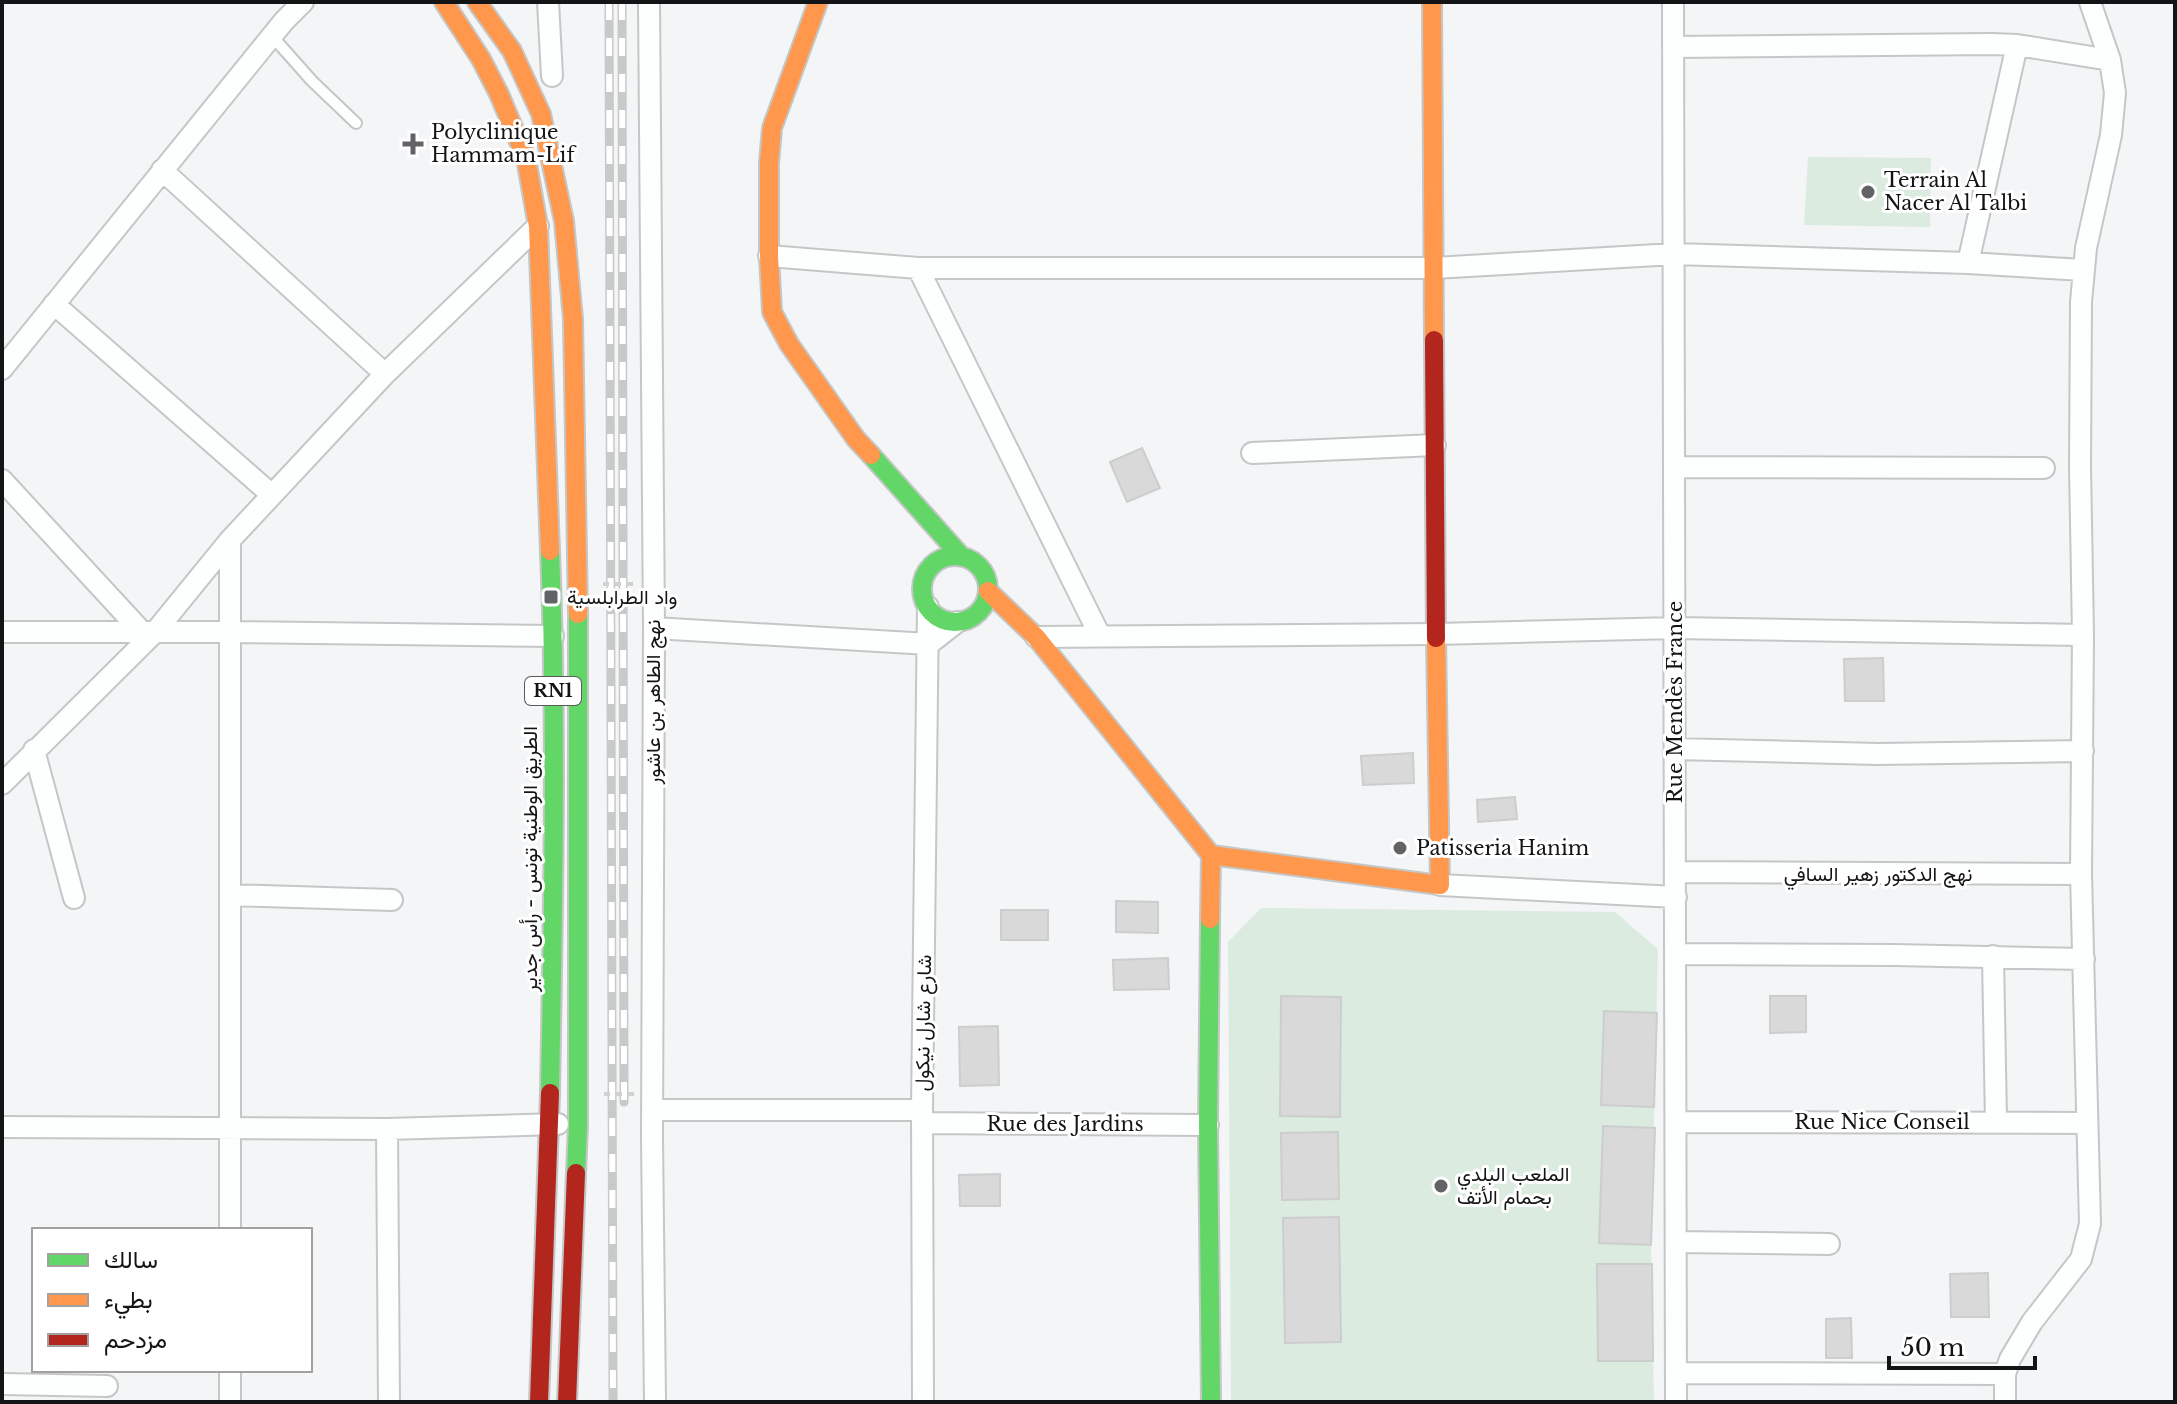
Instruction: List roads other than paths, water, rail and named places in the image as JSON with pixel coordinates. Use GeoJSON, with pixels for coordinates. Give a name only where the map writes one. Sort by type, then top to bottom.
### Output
{"type":"FeatureCollection","features":[{"type":"Feature","properties":{"kind":"main road","name":"الطريق الوطنية تونس - رأس جدير"},"geometry":{"type":"LineString","coordinates":[[444,2],[481,59],[526,158],[538,226],[553,636],[549,1124],[539,1402]]}},
{"type":"Feature","properties":{"kind":"main road","name":"RN1"},"geometry":{"type":"LineString","coordinates":[[477,2],[512,51],[541,114],[564,221],[572,305],[577,596],[578,1125],[567,1402]]}},
{"type":"Feature","properties":{"kind":"main road"},"geometry":{"type":"LineString","coordinates":[[818,2],[772,128],[769,163],[772,312],[789,344],[856,439],[961,556],[983,571],[988,591],[981,610],[963,620]]}},
{"type":"Feature","properties":{"kind":"main road"},"geometry":{"type":"LineString","coordinates":[[1211,855],[1440,885],[1432,2]]}},
{"type":"Feature","properties":{"kind":"main road"},"geometry":{"type":"LineString","coordinates":[[919,508],[926,574],[922,587],[932,612],[943,619],[963,620],[1036,637]]}},
{"type":"Feature","properties":{"kind":"main road"},"geometry":{"type":"LineString","coordinates":[[926,574],[941,559],[961,556]]}},
{"type":"Feature","properties":{"kind":"main road"},"geometry":{"type":"LineString","coordinates":[[988,591],[1036,637],[1211,855],[1208,1125],[1210,1402]]}},
{"type":"Feature","properties":{"kind":"street"},"geometry":{"type":"LineString","coordinates":[[278,29],[295,2]]}},
{"type":"Feature","properties":{"kind":"street"},"geometry":{"type":"LineString","coordinates":[[2,369],[162,170],[303,2]]}},
{"type":"Feature","properties":{"kind":"street"},"geometry":{"type":"LineString","coordinates":[[548,2],[552,76]]}},
{"type":"Feature","properties":{"kind":"street","name":"نهج الطاهر بن عاشور"},"geometry":{"type":"LineString","coordinates":[[649,2],[655,1402]]}},
{"type":"Feature","properties":{"kind":"street","name":"Rue Mendès France"},"geometry":{"type":"LineString","coordinates":[[1673,2],[1676,1402]]}},
{"type":"Feature","properties":{"kind":"street"},"geometry":{"type":"LineString","coordinates":[[2005,1402],[2005,1374],[2018,1342],[2081,1259],[2090,1224],[2081,874],[2083,270],[2114,115],[2115,93],[2110,60],[2090,2]]}},
{"type":"Feature","properties":{"kind":"street"},"geometry":{"type":"LineString","coordinates":[[1673,47],[2017,45],[2110,60]]}},
{"type":"Feature","properties":{"kind":"street"},"geometry":{"type":"LineString","coordinates":[[1968,263],[2017,45]]}},
{"type":"Feature","properties":{"kind":"street"},"geometry":{"type":"LineString","coordinates":[[162,170],[385,374]]}},
{"type":"Feature","properties":{"kind":"street"},"geometry":{"type":"LineString","coordinates":[[2,784],[148,632],[385,374],[538,226]]}},
{"type":"Feature","properties":{"kind":"street"},"geometry":{"type":"LineString","coordinates":[[769,256],[918,268],[1434,268],[1674,254],[1968,263],[2083,270]]}},
{"type":"Feature","properties":{"kind":"street"},"geometry":{"type":"LineString","coordinates":[[918,268],[1100,636]]}},
{"type":"Feature","properties":{"kind":"street"},"geometry":{"type":"LineString","coordinates":[[54,304],[272,495]]}},
{"type":"Feature","properties":{"kind":"street"},"geometry":{"type":"LineString","coordinates":[[1252,453],[1435,445]]}},
{"type":"Feature","properties":{"kind":"street"},"geometry":{"type":"LineString","coordinates":[[1675,467],[2044,468]]}},
{"type":"Feature","properties":{"kind":"street"},"geometry":{"type":"LineString","coordinates":[[2,480],[148,632]]}},
{"type":"Feature","properties":{"kind":"street"},"geometry":{"type":"LineString","coordinates":[[230,540],[230,1228]]}},
{"type":"Feature","properties":{"kind":"street","name":"شارع شارل نيكول"},"geometry":{"type":"LineString","coordinates":[[923,1402],[922,1116],[928,607]]}},
{"type":"Feature","properties":{"kind":"street"},"geometry":{"type":"LineString","coordinates":[[654,628],[929,644],[963,620]]}},
{"type":"Feature","properties":{"kind":"street"},"geometry":{"type":"LineString","coordinates":[[1036,637],[1436,634],[1675,628],[2083,635]]}},
{"type":"Feature","properties":{"kind":"street"},"geometry":{"type":"LineString","coordinates":[[2,632],[553,636]]}},
{"type":"Feature","properties":{"kind":"street"},"geometry":{"type":"LineString","coordinates":[[1675,749],[1878,754],[2083,751]]}},
{"type":"Feature","properties":{"kind":"street"},"geometry":{"type":"LineString","coordinates":[[34,750],[74,898]]}},
{"type":"Feature","properties":{"kind":"street","name":"نهج الدكتور زهير السافي"},"geometry":{"type":"LineString","coordinates":[[1675,872],[2081,874]]}},
{"type":"Feature","properties":{"kind":"street"},"geometry":{"type":"LineString","coordinates":[[1440,885],[1676,897]]}},
{"type":"Feature","properties":{"kind":"street"},"geometry":{"type":"LineString","coordinates":[[230,895],[392,900]]}},
{"type":"Feature","properties":{"kind":"street"},"geometry":{"type":"LineString","coordinates":[[1675,954],[2084,959]]}},
{"type":"Feature","properties":{"kind":"street"},"geometry":{"type":"LineString","coordinates":[[1993,956],[1996,1122]]}},
{"type":"Feature","properties":{"kind":"street","name":"Rue des Jardins"},"geometry":{"type":"LineString","coordinates":[[652,1110],[1208,1125]]}},
{"type":"Feature","properties":{"kind":"street","name":"Rue Nice Conseil"},"geometry":{"type":"LineString","coordinates":[[1676,1122],[2087,1123]]}},
{"type":"Feature","properties":{"kind":"street"},"geometry":{"type":"LineString","coordinates":[[2,1127],[230,1130],[578,1125]]}},
{"type":"Feature","properties":{"kind":"street"},"geometry":{"type":"LineString","coordinates":[[387,1129],[389,1402]]}},
{"type":"Feature","properties":{"kind":"street"},"geometry":{"type":"LineString","coordinates":[[1676,1242],[1829,1244]]}},
{"type":"Feature","properties":{"kind":"street"},"geometry":{"type":"LineString","coordinates":[[230,1372],[230,1402]]}},
{"type":"Feature","properties":{"kind":"street"},"geometry":{"type":"LineString","coordinates":[[1676,1373],[2005,1374]]}},
{"type":"Feature","properties":{"kind":"street"},"geometry":{"type":"LineString","coordinates":[[2,1384],[107,1386]]}},
{"type":"Feature","properties":{"kind":"lane"},"geometry":{"type":"LineString","coordinates":[[278,29],[312,81],[356,123]]}},
{"type":"Feature","properties":{"kind":"railway"},"geometry":{"type":"LineString","coordinates":[[609,2],[613,1402]]}},
{"type":"Feature","properties":{"kind":"railway"},"geometry":{"type":"LineString","coordinates":[[622,2],[624,1102]]}},
{"type":"Feature","properties":{"kind":"place","name":"Polyclinique Hammam-Lif"},"geometry":{"type":"Point","coordinates":[413,144]}},
{"type":"Feature","properties":{"kind":"place","name":"Terrain Al Nacer Al Talbi"},"geometry":{"type":"Point","coordinates":[1868,192]}},
{"type":"Feature","properties":{"kind":"place","name":"واد الطرابلسية"},"geometry":{"type":"Point","coordinates":[551,597]}},
{"type":"Feature","properties":{"kind":"place","name":"Patisseria Hanim"},"geometry":{"type":"Point","coordinates":[1400,848]}},
{"type":"Feature","properties":{"kind":"place","name":"الملعب البلدي بحمام الأتف"},"geometry":{"type":"Point","coordinates":[1441,1186]}}]}
